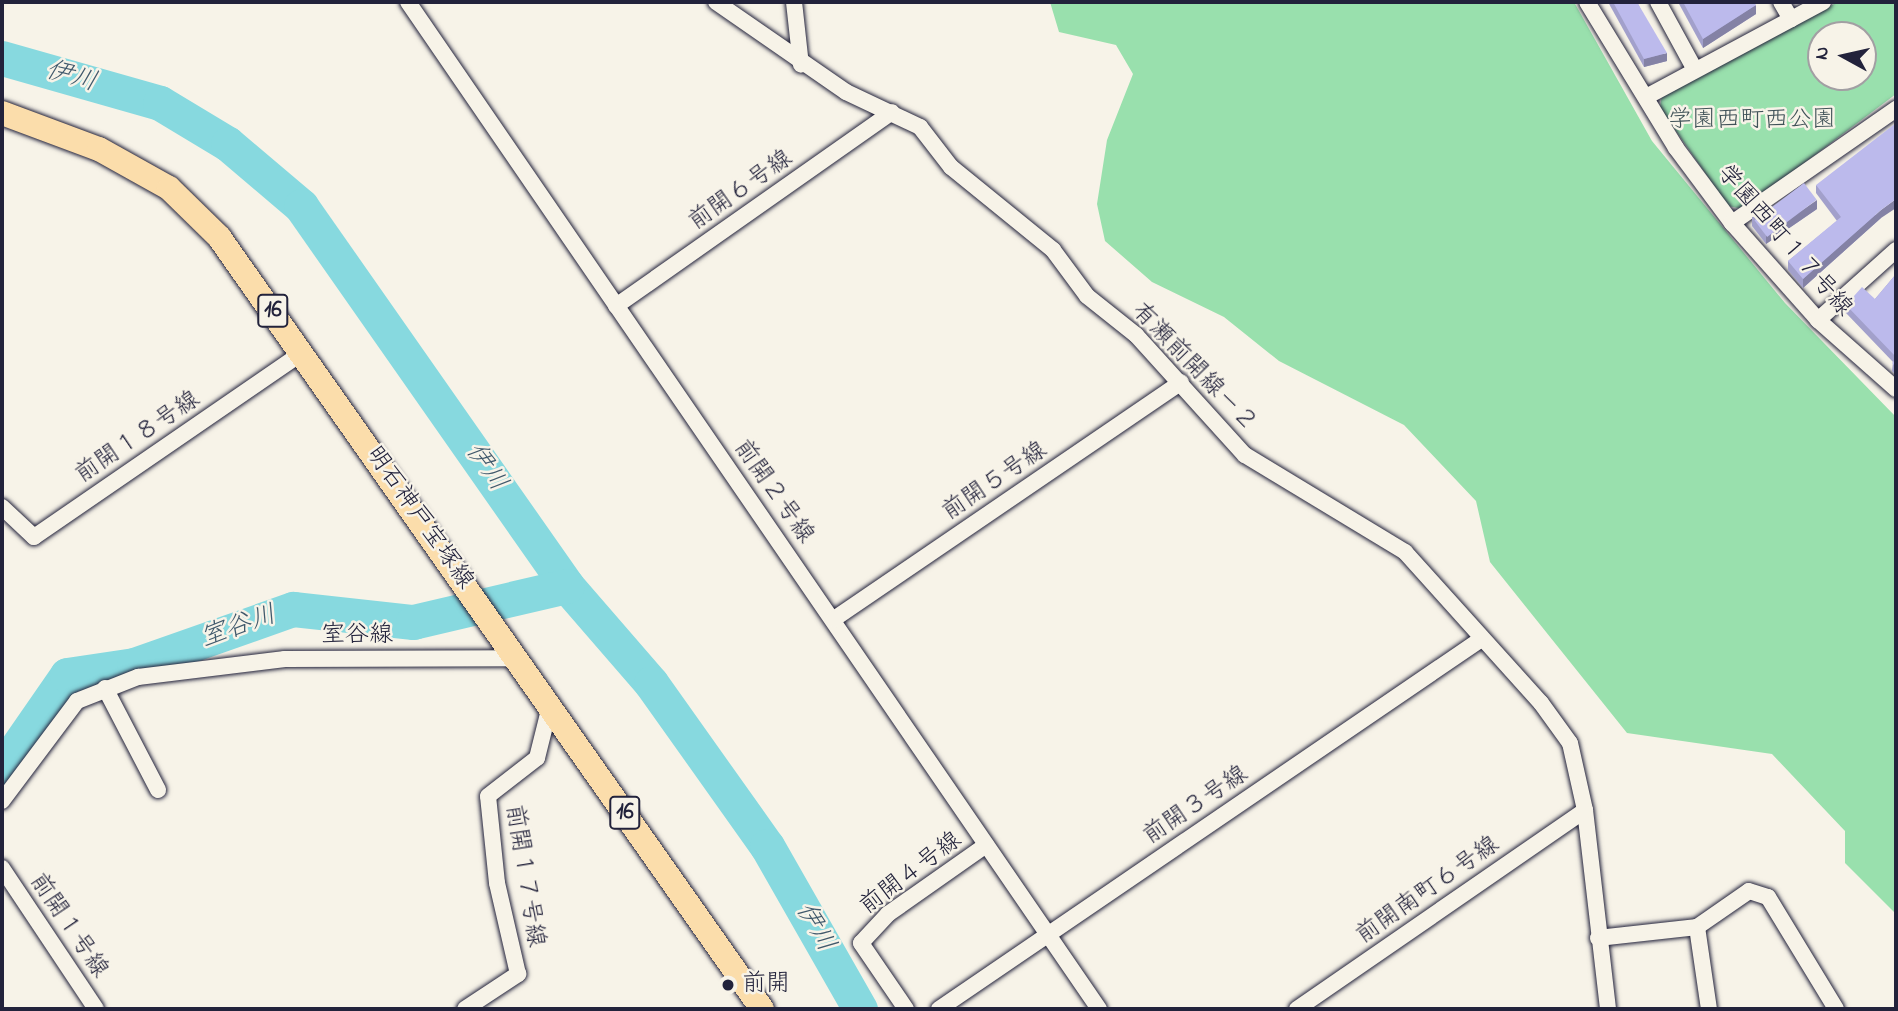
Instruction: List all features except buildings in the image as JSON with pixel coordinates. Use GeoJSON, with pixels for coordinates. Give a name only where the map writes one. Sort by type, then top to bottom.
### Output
{"type":"FeatureCollection","features":[{"type":"Feature","properties":{"kind":"main road","name":"明石神戸宝塚線"},"geometry":{"type":"LineString","coordinates":[[2,113],[99,149],[169,188],[219,237],[303,352],[762,1009]]}},
{"type":"Feature","properties":{"kind":"street","name":"前開２号線"},"geometry":{"type":"LineString","coordinates":[[408,2],[834,619],[1099,1009]]}},
{"type":"Feature","properties":{"kind":"street","name":"有瀬前開線－２"},"geometry":{"type":"LineString","coordinates":[[716,2],[801,65],[920,127],[951,167],[1053,250],[1087,296],[1181,382],[1245,455],[1405,552],[1480,640],[1541,703],[1570,743],[1586,810],[1598,939],[1608,1009]]}},
{"type":"Feature","properties":{"kind":"street"},"geometry":{"type":"LineString","coordinates":[[794,2],[801,65]]}},
{"type":"Feature","properties":{"kind":"street","name":"学園西町１７号線"},"geometry":{"type":"LineString","coordinates":[[1587,2],[1646,97],[1732,223],[1818,320],[1896,389]]}},
{"type":"Feature","properties":{"kind":"street"},"geometry":{"type":"LineString","coordinates":[[1658,2],[1695,70]]}},
{"type":"Feature","properties":{"kind":"street"},"geometry":{"type":"LineString","coordinates":[[1781,2],[1791,19]]}},
{"type":"Feature","properties":{"kind":"street"},"geometry":{"type":"LineString","coordinates":[[1646,97],[1823,2]]}},
{"type":"Feature","properties":{"kind":"street"},"geometry":{"type":"LineString","coordinates":[[1732,223],[1896,109]]}},
{"type":"Feature","properties":{"kind":"street","name":"前開６号線"},"geometry":{"type":"LineString","coordinates":[[617,306],[892,112]]}},
{"type":"Feature","properties":{"kind":"street"},"geometry":{"type":"LineString","coordinates":[[1818,320],[1896,250]]}},
{"type":"Feature","properties":{"kind":"street","name":"前開１８号線"},"geometry":{"type":"LineString","coordinates":[[2,507],[34,537],[303,352]]}},
{"type":"Feature","properties":{"kind":"street","name":"前開５号線"},"geometry":{"type":"LineString","coordinates":[[834,619],[1181,382]]}},
{"type":"Feature","properties":{"kind":"street","name":"前開３号線"},"geometry":{"type":"LineString","coordinates":[[939,1009],[1480,640]]}},
{"type":"Feature","properties":{"kind":"street","name":"室谷線"},"geometry":{"type":"LineString","coordinates":[[2,801],[53,727],[77,701],[138,677],[285,659],[516,658]]}},
{"type":"Feature","properties":{"kind":"street"},"geometry":{"type":"LineString","coordinates":[[105,688],[158,790]]}},
{"type":"Feature","properties":{"kind":"street","name":"前開１７号線"},"geometry":{"type":"LineString","coordinates":[[465,1009],[518,974],[497,883],[488,796],[537,758],[550,706]]}},
{"type":"Feature","properties":{"kind":"street","name":"前開南町６号線"},"geometry":{"type":"LineString","coordinates":[[1297,1009],[1586,810]]}},
{"type":"Feature","properties":{"kind":"street","name":"前開４号線"},"geometry":{"type":"LineString","coordinates":[[906,1009],[861,943],[888,914],[986,845]]}},
{"type":"Feature","properties":{"kind":"street","name":"前開１号線"},"geometry":{"type":"LineString","coordinates":[[2,868],[96,1009]]}},
{"type":"Feature","properties":{"kind":"street"},"geometry":{"type":"LineString","coordinates":[[1598,939],[1697,927],[1749,891],[1768,897],[1836,1009]]}},
{"type":"Feature","properties":{"kind":"street"},"geometry":{"type":"LineString","coordinates":[[1697,927],[1709,1009]]}},
{"type":"Feature","properties":{"kind":"green space"},"geometry":{"type":"Polygon","coordinates":[[[1050,2],[1574,2],[1652,141],[1785,303],[1896,417],[1896,914],[1845,863],[1845,831],[1772,754],[1627,733],[1490,562],[1476,501],[1404,425],[1279,361],[1224,317],[1152,282],[1105,241],[1097,204],[1107,140],[1133,74],[1116,45],[1059,32],[1050,2]]]}},
{"type":"Feature","properties":{"kind":"green space","name":"学園西町西公園"},"geometry":{"type":"Polygon","coordinates":[[[1838,2],[1896,2],[1896,94],[1743,209],[1728,206],[1660,108],[1662,94],[1838,2]]]}},
{"type":"Feature","properties":{"kind":"waterway","name":"伊川"},"geometry":{"type":"LineString","coordinates":[[2,58],[160,103],[228,144],[301,206],[567,586],[651,683],[767,846],[860,1009]]}},
{"type":"Feature","properties":{"kind":"waterway","name":"室谷川"},"geometry":{"type":"LineString","coordinates":[[2,769],[67,675],[134,665],[293,609],[413,622],[567,586]]}},
{"type":"Feature","properties":{"kind":"place","name":"前開"},"geometry":{"type":"Point","coordinates":[728,985]}}]}
